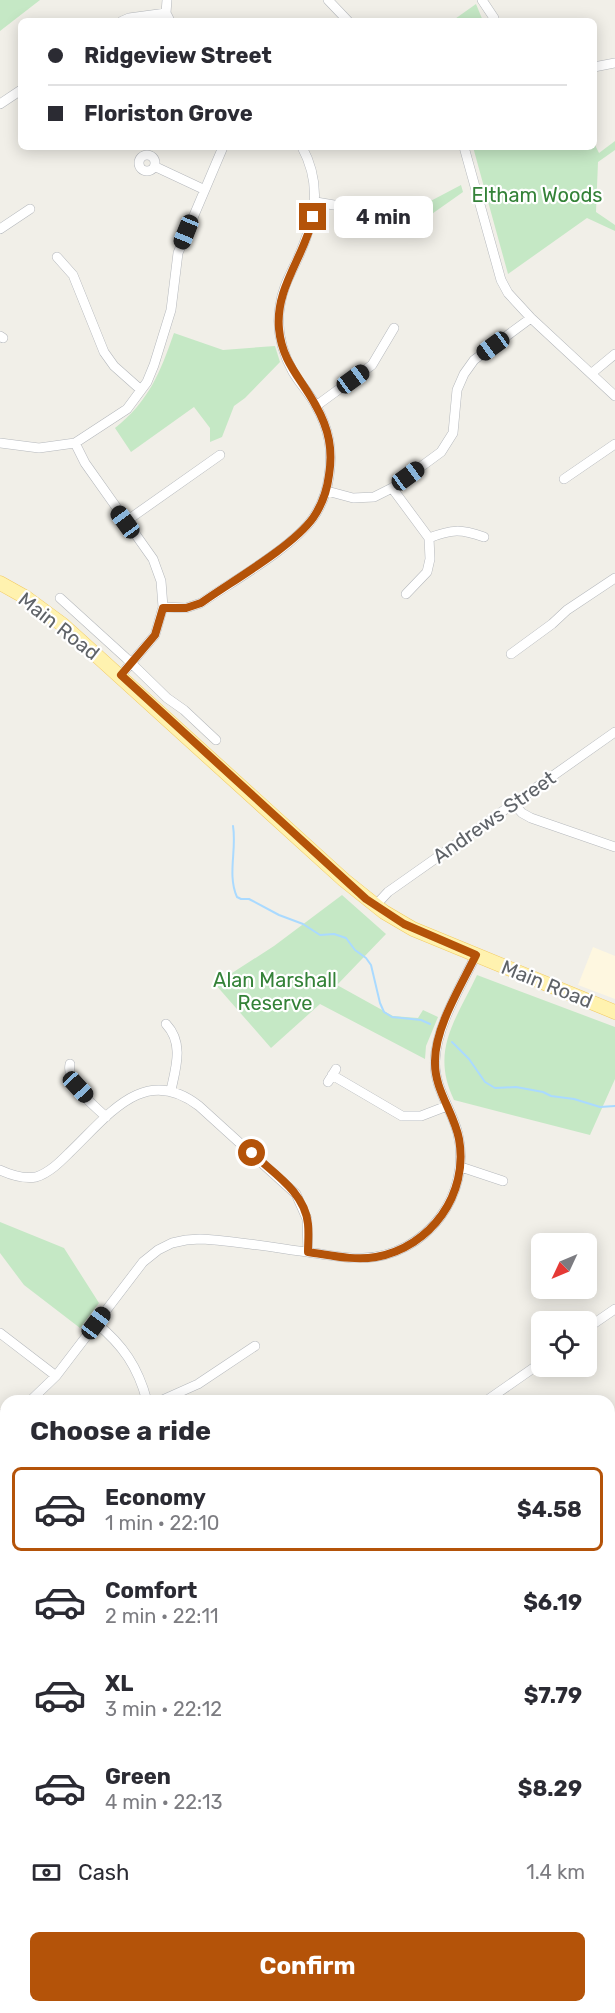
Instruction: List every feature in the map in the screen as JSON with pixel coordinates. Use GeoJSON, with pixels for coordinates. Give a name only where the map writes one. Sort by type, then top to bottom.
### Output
{"type":"FeatureCollection","features":[{"type":"Feature","properties":{"kind":"main road","name":"Main Road"},"geometry":{"type":"LineString","coordinates":[[0,583],[52,616],[121,675],[375,906],[413,929],[615,1012]]}},
{"type":"Feature","properties":{"kind":"street"},"geometry":{"type":"LineString","coordinates":[[129,18],[168,17],[167,0]]}},
{"type":"Feature","properties":{"kind":"street"},"geometry":{"type":"LineString","coordinates":[[482,0],[494,18]]}},
{"type":"Feature","properties":{"kind":"street"},"geometry":{"type":"LineString","coordinates":[[334,2],[346,18]]}},
{"type":"Feature","properties":{"kind":"street"},"geometry":{"type":"LineString","coordinates":[[597,66],[615,63]]}},
{"type":"Feature","properties":{"kind":"street"},"geometry":{"type":"LineString","coordinates":[[0,104],[18,92]]}},
{"type":"Feature","properties":{"kind":"street"},"geometry":{"type":"LineString","coordinates":[[0,443],[39,448],[75,443],[127,409],[141,390],[154,365],[171,310],[178,253],[203,189],[222,150]]}},
{"type":"Feature","properties":{"kind":"street"},"geometry":{"type":"LineString","coordinates":[[163,608],[186,608],[201,603],[286,544],[313,518],[327,491],[332,457],[330,438],[316,406],[293,372],[282,347],[279,328],[279,307],[285,284],[310,231],[316,202],[310,163],[304,150]]}},
{"type":"Feature","properties":{"kind":"street"},"geometry":{"type":"LineString","coordinates":[[465,150],[501,280],[508,293],[531,318],[615,396]]}},
{"type":"Feature","properties":{"kind":"street"},"geometry":{"type":"LineString","coordinates":[[156,167],[203,189]]}},
{"type":"Feature","properties":{"kind":"street"},"geometry":{"type":"LineString","coordinates":[[316,202],[376,212]]}},
{"type":"Feature","properties":{"kind":"street"},"geometry":{"type":"LineString","coordinates":[[0,229],[30,209]]}},
{"type":"Feature","properties":{"kind":"street"},"geometry":{"type":"LineString","coordinates":[[57,257],[73,275],[104,352],[114,366],[141,390]]}},
{"type":"Feature","properties":{"kind":"street"},"geometry":{"type":"LineString","coordinates":[[327,491],[352,498],[374,497],[392,488],[441,452],[453,433],[457,390],[464,374],[474,360],[531,318]]}},
{"type":"Feature","properties":{"kind":"street"},"geometry":{"type":"LineString","coordinates":[[316,406],[372,365],[394,328]]}},
{"type":"Feature","properties":{"kind":"street"},"geometry":{"type":"LineString","coordinates":[[592,374],[615,354]]}},
{"type":"Feature","properties":{"kind":"street"},"geometry":{"type":"LineString","coordinates":[[75,443],[85,463],[153,559],[161,580],[163,608],[155,635],[121,675]]}},
{"type":"Feature","properties":{"kind":"street"},"geometry":{"type":"LineString","coordinates":[[564,480],[615,444]]}},
{"type":"Feature","properties":{"kind":"street"},"geometry":{"type":"LineString","coordinates":[[125,522],[220,455]]}},
{"type":"Feature","properties":{"kind":"street"},"geometry":{"type":"LineString","coordinates":[[392,488],[429,538],[430,559],[427,572],[406,594]]}},
{"type":"Feature","properties":{"kind":"street"},"geometry":{"type":"LineString","coordinates":[[429,538],[449,531],[466,531],[484,537]]}},
{"type":"Feature","properties":{"kind":"street"},"geometry":{"type":"LineString","coordinates":[[511,654],[567,610],[615,578]]}},
{"type":"Feature","properties":{"kind":"street","name":"Main Road"},"geometry":{"type":"LineString","coordinates":[[60,598],[167,698],[216,740]]}},
{"type":"Feature","properties":{"kind":"street","name":"Andrews Street"},"geometry":{"type":"LineString","coordinates":[[375,906],[388,892],[615,732]]}},
{"type":"Feature","properties":{"kind":"street"},"geometry":{"type":"LineString","coordinates":[[513,803],[522,813],[531,818],[615,847]]}},
{"type":"Feature","properties":{"kind":"street"},"geometry":{"type":"LineString","coordinates":[[36,1395],[56,1376],[143,1262],[158,1250],[172,1243],[200,1239],[349,1258],[370,1258],[389,1254],[409,1245],[429,1230],[445,1211],[456,1189],[460,1167],[458,1134],[436,1080],[435,1050],[446,1019],[476,955]]}},
{"type":"Feature","properties":{"kind":"street"},"geometry":{"type":"LineString","coordinates":[[166,1024],[174,1035],[177,1050],[171,1090]]}},
{"type":"Feature","properties":{"kind":"street"},"geometry":{"type":"LineString","coordinates":[[70,1064],[69,1072],[75,1083],[106,1117]]}},
{"type":"Feature","properties":{"kind":"street"},"geometry":{"type":"LineString","coordinates":[[332,1075],[402,1116],[421,1116],[447,1106]]}},
{"type":"Feature","properties":{"kind":"street"},"geometry":{"type":"LineString","coordinates":[[0,1170],[25,1177],[43,1174],[61,1161],[126,1100],[138,1093],[171,1090],[199,1106],[296,1194],[307,1219],[308,1252]]}},
{"type":"Feature","properties":{"kind":"street"},"geometry":{"type":"LineString","coordinates":[[460,1167],[503,1181]]}},
{"type":"Feature","properties":{"kind":"street"},"geometry":{"type":"LineString","coordinates":[[597,1321],[615,1309]]}},
{"type":"Feature","properties":{"kind":"street"},"geometry":{"type":"LineString","coordinates":[[96,1323],[115,1339],[130,1357],[138,1371],[145,1395]]}},
{"type":"Feature","properties":{"kind":"street"},"geometry":{"type":"LineString","coordinates":[[0,1333],[56,1376]]}},
{"type":"Feature","properties":{"kind":"street"},"geometry":{"type":"LineString","coordinates":[[173,1395],[198,1384],[255,1346]]}},
{"type":"Feature","properties":{"kind":"street"},"geometry":{"type":"LineString","coordinates":[[495,1395],[531,1370]]}},
{"type":"Feature","properties":{"kind":"shaded area"},"geometry":{"type":"Polygon","coordinates":[[[593,947],[615,956],[615,999],[578,985],[593,947]]]}},
{"type":"Feature","properties":{"kind":"green space"},"geometry":{"type":"Polygon","coordinates":[[[0,0],[40,0],[0,31],[0,0]]]}},
{"type":"Feature","properties":{"kind":"green space"},"geometry":{"type":"Polygon","coordinates":[[[476,4],[482,18],[456,18],[476,4]]]}},
{"type":"Feature","properties":{"kind":"green space","name":"Eltham Woods"},"geometry":{"type":"Polygon","coordinates":[[[615,141],[615,150],[598,162],[596,212],[615,225],[615,231],[587,218],[508,274],[474,150],[597,149],[599,153],[615,141]]]}},
{"type":"Feature","properties":{"kind":"green space"},"geometry":{"type":"Polygon","coordinates":[[[461,185],[463,192],[412,228],[390,214],[388,208],[423,205],[461,185]]]}},
{"type":"Feature","properties":{"kind":"green space"},"geometry":{"type":"Polygon","coordinates":[[[174,333],[223,350],[275,346],[280,362],[245,398],[234,406],[222,437],[210,442],[210,428],[194,407],[131,452],[115,428],[145,397],[164,361],[174,333]]]}},
{"type":"Feature","properties":{"kind":"green space","name":"Alan Marshall Reserve"},"geometry":{"type":"Polygon","coordinates":[[[342,895],[386,934],[337,985],[393,1016],[418,1018],[423,1010],[438,1017],[426,1046],[425,1059],[320,1004],[271,1048],[215,984],[274,946],[342,895]]]}},
{"type":"Feature","properties":{"kind":"green space"},"geometry":{"type":"Polygon","coordinates":[[[477,975],[615,1027],[615,1079],[590,1135],[454,1100],[447,1082],[445,1050],[454,1021],[477,975]]]}},
{"type":"Feature","properties":{"kind":"green space"},"geometry":{"type":"Polygon","coordinates":[[[0,1222],[64,1248],[99,1303],[80,1328],[24,1285],[0,1253],[0,1222]]]}},
{"type":"Feature","properties":{"kind":"waterway"},"geometry":{"type":"LineString","coordinates":[[233,826],[232,871],[237,897],[249,899],[279,915],[303,924],[320,935],[334,934],[346,938],[371,965],[384,1012],[392,1017],[421,1020],[430,1024]]}},
{"type":"Feature","properties":{"kind":"waterway"},"geometry":{"type":"LineString","coordinates":[[452,1042],[469,1059],[485,1082],[495,1088],[516,1087],[600,1107],[615,1106]]}},
{"type":"Feature","properties":{"kind":"route"},"geometry":{"type":"LineString","coordinates":[[252,1153],[299,1199],[308,1225],[308,1252],[356,1258],[376,1257],[402,1249],[423,1236],[445,1211],[456,1189],[459,1174],[461,1151],[458,1134],[439,1087],[435,1072],[435,1050],[439,1035],[476,955],[404,924],[366,899],[121,675],[155,635],[163,608],[186,608],[201,603],[286,544],[313,518],[327,491],[332,457],[330,438],[316,406],[293,372],[282,347],[279,328],[279,307],[285,284],[310,231],[313,217]]}}]}
